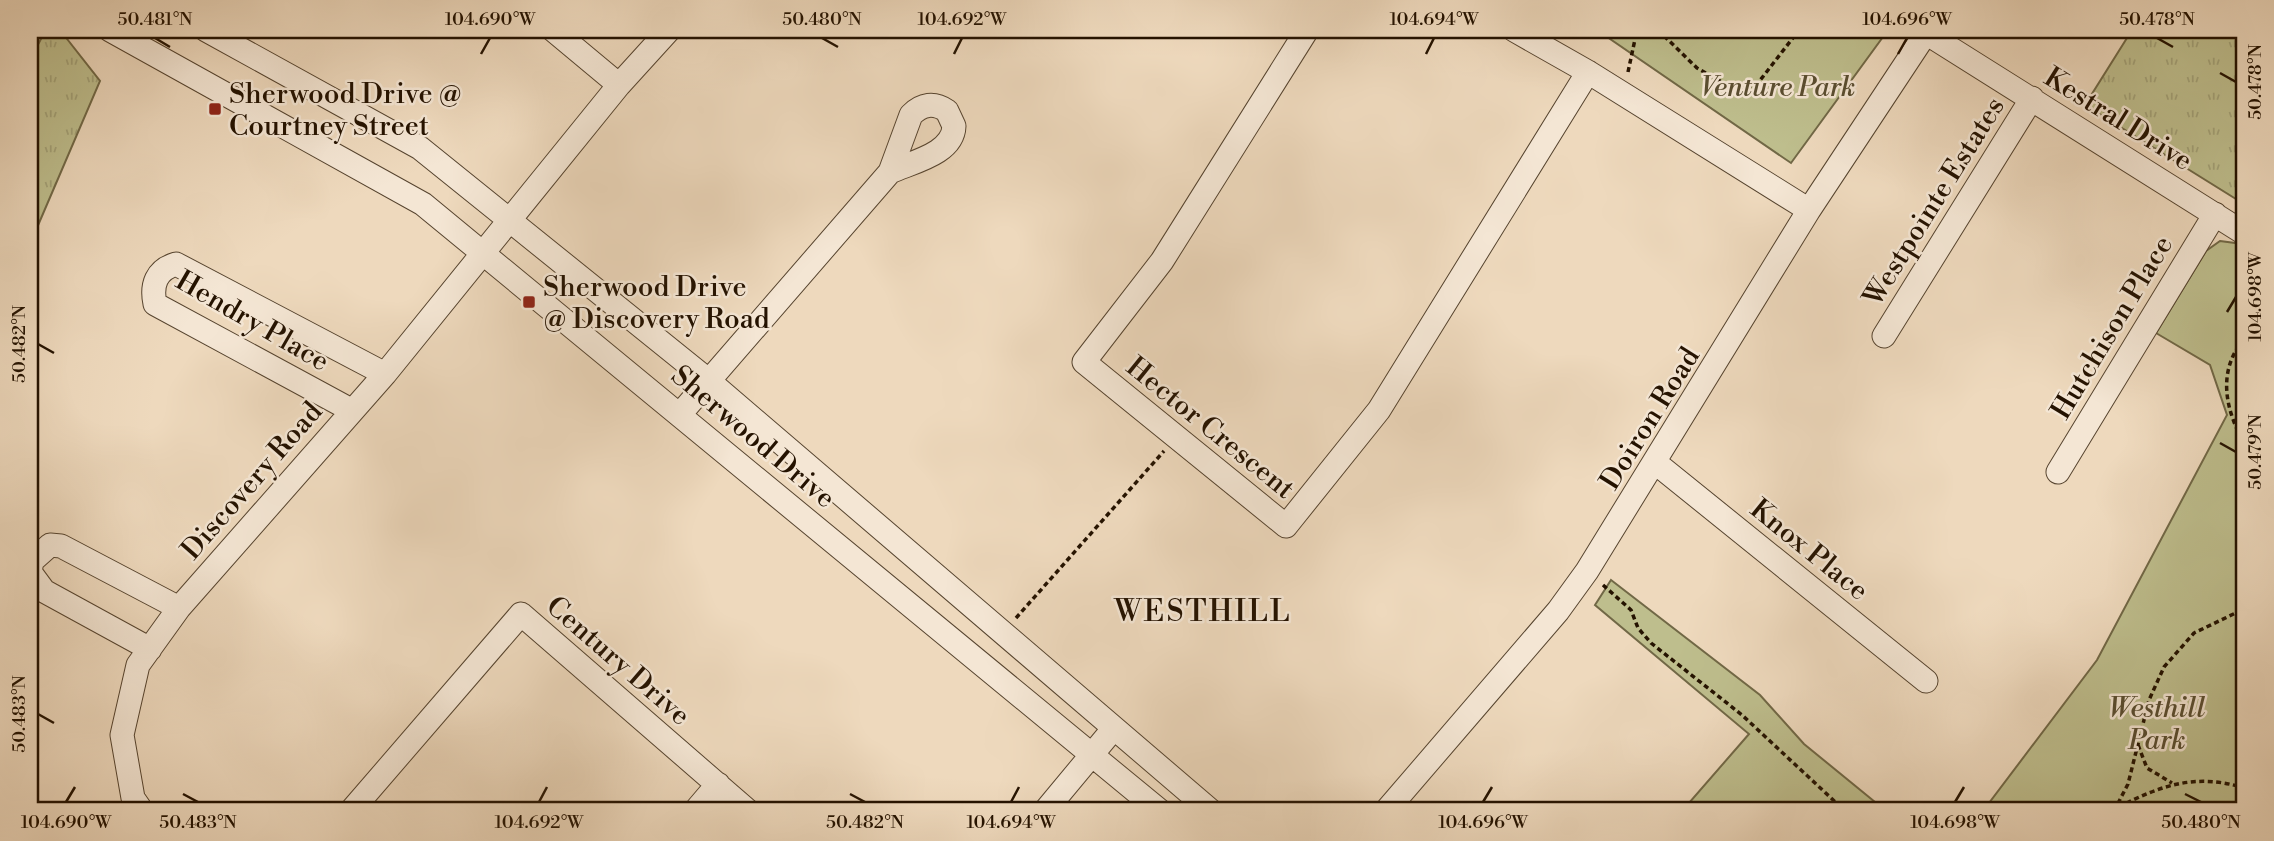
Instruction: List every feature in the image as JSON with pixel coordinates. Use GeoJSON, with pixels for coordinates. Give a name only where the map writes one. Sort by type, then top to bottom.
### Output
{"type":"FeatureCollection","features":[{"type":"Feature","properties":{"kind":"street","name":"Sherwood Drive"},"geometry":{"type":"LineString","coordinates":[[110,30],[423,204],[681,413],[1160,811]]}},
{"type":"Feature","properties":{"kind":"street","name":"Sherwood Drive"},"geometry":{"type":"LineString","coordinates":[[206,30],[420,148],[709,381],[1212,811]]}},
{"type":"Feature","properties":{"kind":"street"},"geometry":{"type":"LineString","coordinates":[[553,30],[619,85]]}},
{"type":"Feature","properties":{"kind":"street","name":"Discovery Road"},"geometry":{"type":"LineString","coordinates":[[142,811],[133,798],[122,735],[138,665],[179,608],[385,374],[619,85],[669,30]]}},
{"type":"Feature","properties":{"kind":"street","name":"Hector Crescent"},"geometry":{"type":"LineString","coordinates":[[1307,30],[1162,261],[1084,362],[1286,526],[1379,410],[1588,72]]}},
{"type":"Feature","properties":{"kind":"street"},"geometry":{"type":"LineString","coordinates":[[1514,30],[1623,93],[1809,211]]}},
{"type":"Feature","properties":{"kind":"street","name":"Kestral Drive"},"geometry":{"type":"LineString","coordinates":[[1927,31],[2244,233]]}},
{"type":"Feature","properties":{"kind":"street","name":"Doiron Road"},"geometry":{"type":"LineString","coordinates":[[1386,811],[1558,611],[1587,571],[1657,464],[1809,211],[1927,31]]}},
{"type":"Feature","properties":{"kind":"street","name":"Westpointe Estates"},"geometry":{"type":"LineString","coordinates":[[1884,336],[2032,98]]}},
{"type":"Feature","properties":{"kind":"street"},"geometry":{"type":"LineString","coordinates":[[681,413],[890,172]]}},
{"type":"Feature","properties":{"kind":"street","name":"Hutchison Place"},"geometry":{"type":"LineString","coordinates":[[2058,472],[2215,214]]}},
{"type":"Feature","properties":{"kind":"street","name":"Hendry Place"},"geometry":{"type":"LineString","coordinates":[[351,410],[155,304],[152,289],[156,277],[165,267],[176,264],[385,374]]}},
{"type":"Feature","properties":{"kind":"street","name":"Knox Place"},"geometry":{"type":"LineString","coordinates":[[1657,464],[1927,681]]}},
{"type":"Feature","properties":{"kind":"street"},"geometry":{"type":"LineString","coordinates":[[150,649],[44,591],[30,572],[32,561],[50,545],[61,546],[179,608]]}},
{"type":"Feature","properties":{"kind":"street","name":"Century Drive"},"geometry":{"type":"LineString","coordinates":[[351,811],[521,614],[748,811]]}},
{"type":"Feature","properties":{"kind":"street"},"geometry":{"type":"LineString","coordinates":[[1045,811],[1114,728]]}},
{"type":"Feature","properties":{"kind":"street"},"geometry":{"type":"LineString","coordinates":[[695,811],[718,784]]}},
{"type":"Feature","properties":{"kind":"path"},"geometry":{"type":"LineString","coordinates":[[1623,93],[1637,30]]}},
{"type":"Feature","properties":{"kind":"path"},"geometry":{"type":"LineString","coordinates":[[1658,30],[1697,68],[1738,91],[1758,83],[1799,30]]}},
{"type":"Feature","properties":{"kind":"path"},"geometry":{"type":"LineString","coordinates":[[2244,339],[2230,362],[2225,381],[2233,421],[2244,443]]}},
{"type":"Feature","properties":{"kind":"path"},"geometry":{"type":"LineString","coordinates":[[1002,634],[1175,438]]}},
{"type":"Feature","properties":{"kind":"path"},"geometry":{"type":"LineString","coordinates":[[1587,571],[1631,610],[1638,628],[1651,643],[1742,715],[1845,811]]}},
{"type":"Feature","properties":{"kind":"path"},"geometry":{"type":"LineString","coordinates":[[2116,810],[2153,690],[2174,652],[2205,626],[2237,615],[2244,609]]}},
{"type":"Feature","properties":{"kind":"path"},"geometry":{"type":"LineString","coordinates":[[2237,615],[2244,616]]}},
{"type":"Feature","properties":{"kind":"path"},"geometry":{"type":"LineString","coordinates":[[2138,745],[2147,768],[2172,783]]}},
{"type":"Feature","properties":{"kind":"path"},"geometry":{"type":"LineString","coordinates":[[2116,810],[2172,783],[2200,781],[2244,788]]}},
{"type":"Feature","properties":{"kind":"green space"},"geometry":{"type":"Polygon","coordinates":[[[60,30],[100,81],[30,244],[30,60],[43,35],[60,30]]]}},
{"type":"Feature","properties":{"kind":"green space","name":"Venture Park"},"geometry":{"type":"Polygon","coordinates":[[[1597,30],[1888,30],[1791,163],[1597,30]]]}},
{"type":"Feature","properties":{"kind":"green space"},"geometry":{"type":"Polygon","coordinates":[[[2132,30],[2244,30],[2244,204],[2085,105],[2132,30]]]}},
{"type":"Feature","properties":{"kind":"green space","name":"Westhill Park"},"geometry":{"type":"Polygon","coordinates":[[[2220,241],[2235,243],[2244,249],[2244,811],[1983,811],[2097,660],[2227,415],[2210,365],[2156,333],[2206,251],[2220,241]]]}},
{"type":"Feature","properties":{"kind":"green space"},"geometry":{"type":"Polygon","coordinates":[[[1611,580],[1760,695],[1804,744],[1886,811],[1682,811],[1749,734],[1595,605],[1611,580]]]}},
{"type":"Feature","properties":{"kind":"place","name":"Sherwood Drive @ Courtney Street"},"geometry":{"type":"Point","coordinates":[215,109]}},
{"type":"Feature","properties":{"kind":"place","name":"Sherwood Drive @ Discovery Road"},"geometry":{"type":"Point","coordinates":[529,302]}},
{"type":"Feature","properties":{"kind":"district","name":"WESTHILL"},"geometry":{"type":"Point","coordinates":[1203,611]}}]}
